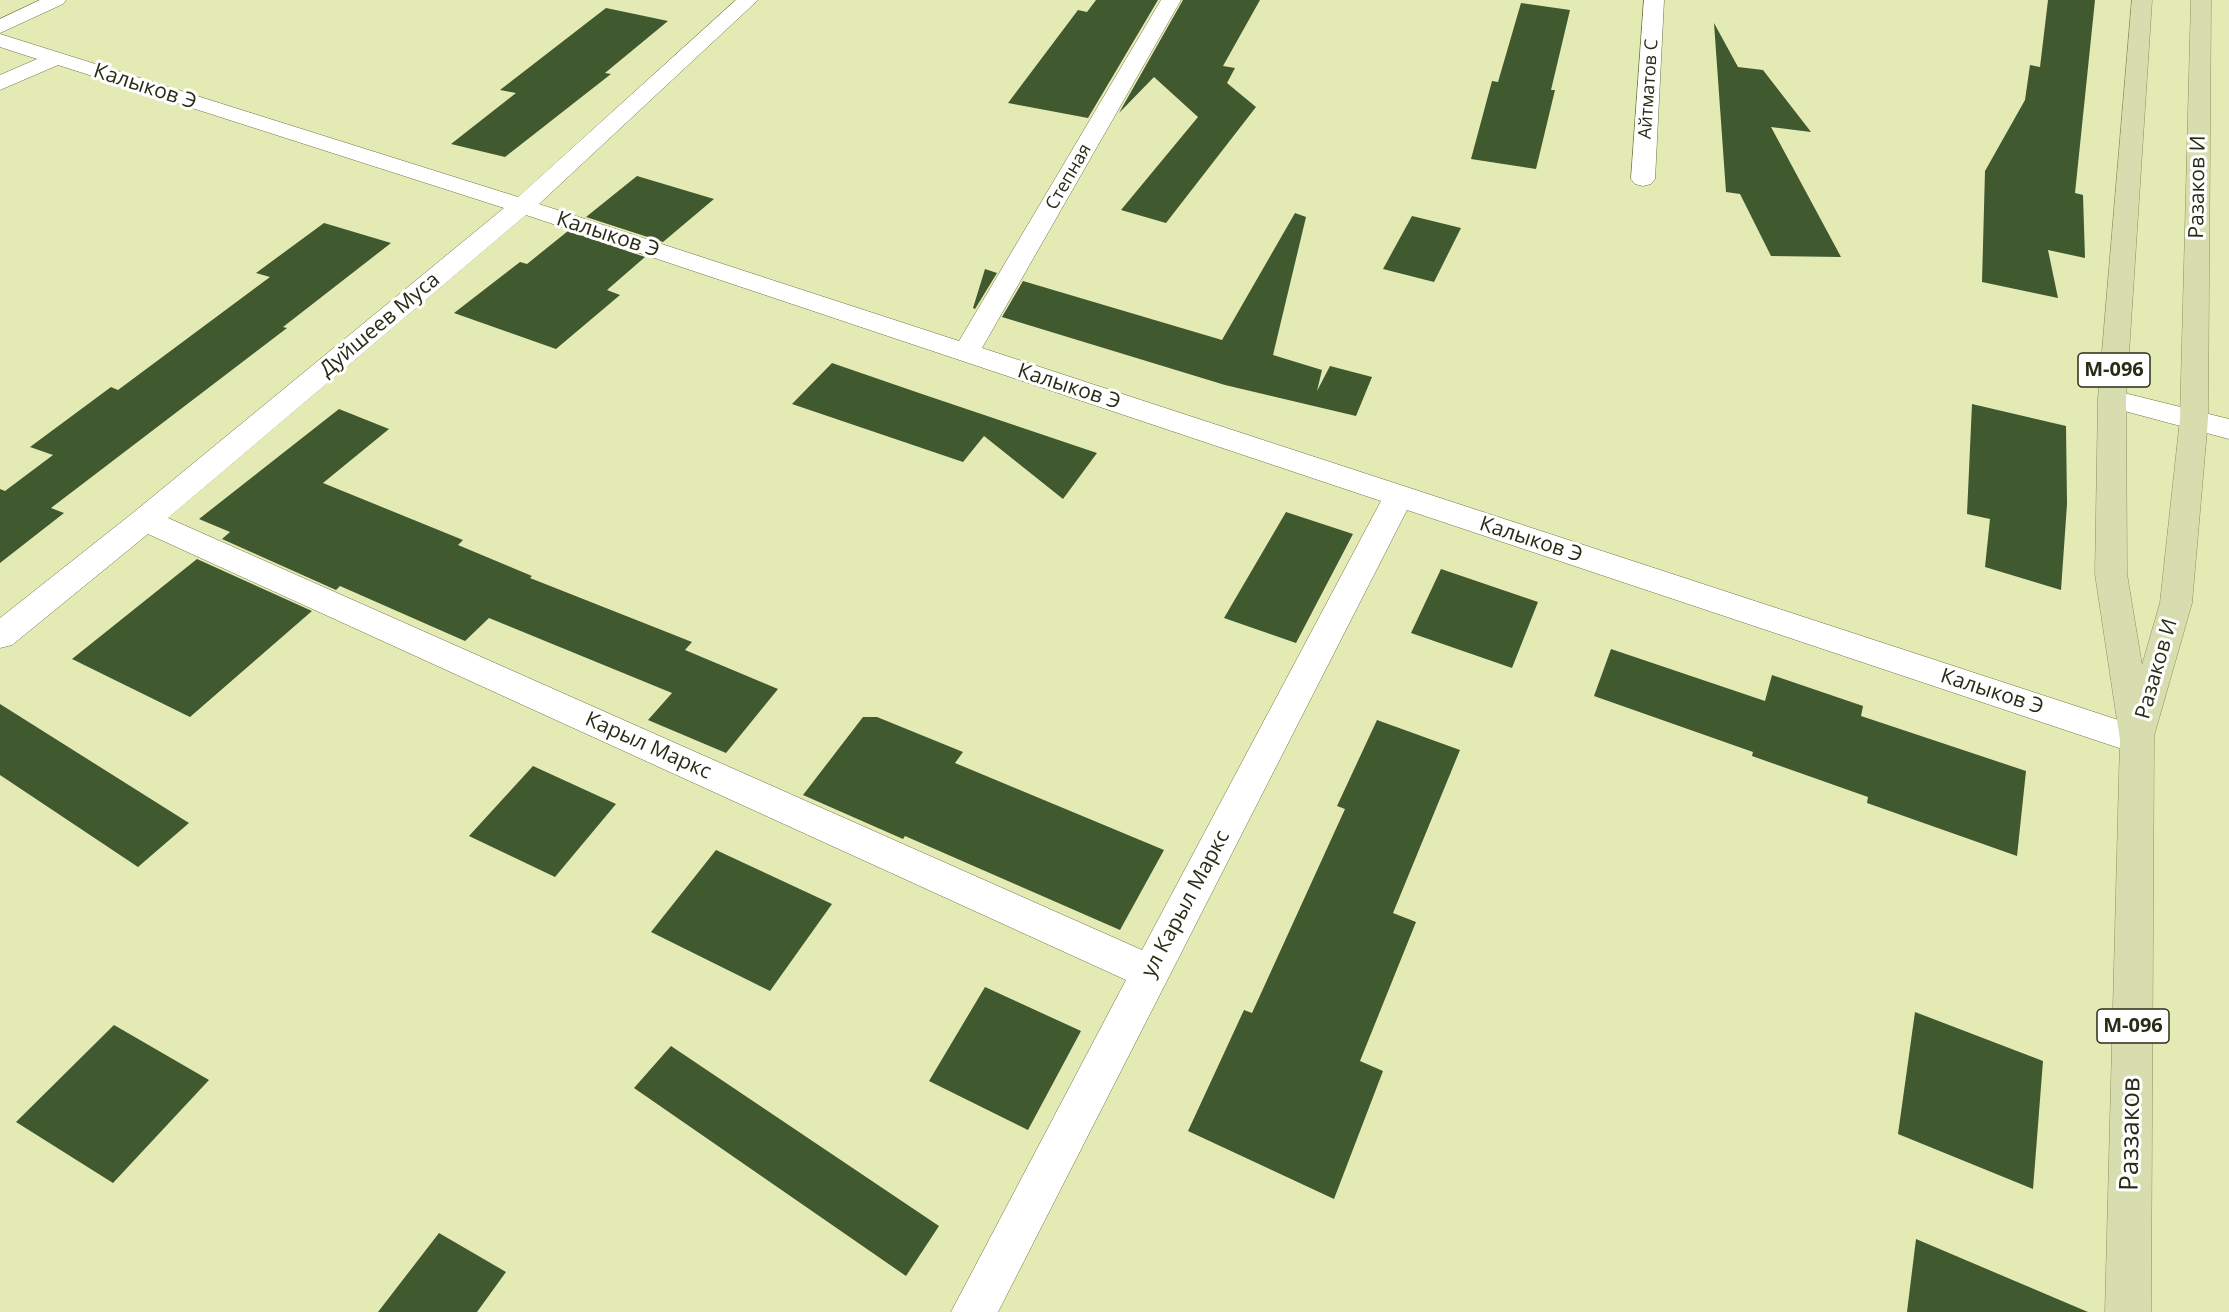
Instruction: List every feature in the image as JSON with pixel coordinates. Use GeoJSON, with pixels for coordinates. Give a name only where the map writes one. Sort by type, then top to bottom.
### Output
{"type":"FeatureCollection","features":[{"type":"Feature","properties":{"kind":"main road","name":"Разаков И"},"geometry":{"type":"LineString","coordinates":[[2137,740],[2111,574],[2112,399],[2142,0]]}},
{"type":"Feature","properties":{"kind":"main road","name":"Разаков И"},"geometry":{"type":"LineString","coordinates":[[2137,740],[2176,603],[2194,419],[2201,0]]}},
{"type":"Feature","properties":{"kind":"main road","name":"Раззаков"},"geometry":{"type":"LineString","coordinates":[[2128,1312],[2137,740]]}},
{"type":"Feature","properties":{"kind":"street"},"geometry":{"type":"LineString","coordinates":[[0,27],[56,0]]}},
{"type":"Feature","properties":{"kind":"street","name":"Дуйшеев Муса"},"geometry":{"type":"LineString","coordinates":[[0,636],[145,520],[522,206],[748,0]]}},
{"type":"Feature","properties":{"kind":"street","name":"Степная"},"geometry":{"type":"LineString","coordinates":[[966,353],[1171,0]]}},
{"type":"Feature","properties":{"kind":"street","name":"Айтматов С"},"geometry":{"type":"LineString","coordinates":[[1643,178],[1654,0]]}},
{"type":"Feature","properties":{"kind":"street","name":"Калыков Э"},"geometry":{"type":"LineString","coordinates":[[0,40],[522,206],[2137,740]]}},
{"type":"Feature","properties":{"kind":"street"},"geometry":{"type":"LineString","coordinates":[[0,83],[57,58]]}},
{"type":"Feature","properties":{"kind":"street"},"geometry":{"type":"LineString","coordinates":[[2112,399],[2229,429]]}},
{"type":"Feature","properties":{"kind":"street","name":"ул Карыл Маркс"},"geometry":{"type":"LineString","coordinates":[[974,1312],[1399,496]]}},
{"type":"Feature","properties":{"kind":"street","name":"Карыл Маркс"},"geometry":{"type":"LineString","coordinates":[[145,520],[1151,973]]}},
{"type":"Feature","properties":{"kind":"building"},"geometry":{"type":"Polygon","coordinates":[[[1096,0],[1158,0],[1088,118],[1008,103],[1078,10],[1087,12],[1096,0]]]}},
{"type":"Feature","properties":{"kind":"building"},"geometry":{"type":"Polygon","coordinates":[[[1183,0],[1260,0],[1223,66],[1235,68],[1227,83],[1256,107],[1166,223],[1121,210],[1198,117],[1154,77],[1119,113],[1183,0]]]}},
{"type":"Feature","properties":{"kind":"building"},"geometry":{"type":"Polygon","coordinates":[[[2048,0],[2095,0],[2075,193],[2083,195],[2085,258],[2048,250],[2058,298],[1982,282],[1985,171],[2025,100],[2030,65],[2040,67],[2048,0]]]}},
{"type":"Feature","properties":{"kind":"building"},"geometry":{"type":"Polygon","coordinates":[[[1521,3],[1570,10],[1551,90],[1555,90],[1536,169],[1471,159],[1492,81],[1498,82],[1521,3]]]}},
{"type":"Feature","properties":{"kind":"building"},"geometry":{"type":"Polygon","coordinates":[[[606,8],[668,21],[605,73],[611,74],[505,157],[451,144],[516,93],[500,90],[606,8]]]}},
{"type":"Feature","properties":{"kind":"building"},"geometry":{"type":"Polygon","coordinates":[[[1714,23],[1738,67],[1763,70],[1811,132],[1771,127],[1841,257],[1771,256],[1740,194],[1726,192],[1714,23]]]}},
{"type":"Feature","properties":{"kind":"building"},"geometry":{"type":"Polygon","coordinates":[[[637,176],[714,199],[663,242],[586,217],[637,176]]]}},
{"type":"Feature","properties":{"kind":"building"},"geometry":{"type":"Polygon","coordinates":[[[1295,213],[1306,217],[1273,355],[1322,370],[1317,391],[1330,366],[1372,377],[1356,416],[1225,385],[1002,317],[1023,281],[1222,340],[1295,213]]]}},
{"type":"Feature","properties":{"kind":"building"},"geometry":{"type":"Polygon","coordinates":[[[1412,216],[1461,228],[1434,282],[1383,269],[1412,216]]]}},
{"type":"Feature","properties":{"kind":"building"},"geometry":{"type":"Polygon","coordinates":[[[324,223],[391,243],[283,327],[287,328],[51,508],[64,513],[0,563],[0,489],[5,491],[53,455],[30,447],[111,387],[118,390],[270,277],[256,273],[324,223]]]}},
{"type":"Feature","properties":{"kind":"building"},"geometry":{"type":"Polygon","coordinates":[[[568,231],[645,257],[607,290],[620,295],[556,349],[454,313],[520,262],[527,264],[568,231]]]}},
{"type":"Feature","properties":{"kind":"building"},"geometry":{"type":"Polygon","coordinates":[[[985,269],[997,273],[975,309],[973,308],[985,269]]]}},
{"type":"Feature","properties":{"kind":"building"},"geometry":{"type":"Polygon","coordinates":[[[832,363],[1097,453],[1063,499],[984,436],[963,462],[792,404],[832,363]]]}},
{"type":"Feature","properties":{"kind":"building"},"geometry":{"type":"Polygon","coordinates":[[[1972,404],[2066,426],[2067,504],[2061,590],[1985,567],[1990,519],[1967,514],[1972,404]]]}},
{"type":"Feature","properties":{"kind":"building"},"geometry":{"type":"Polygon","coordinates":[[[339,409],[389,429],[323,483],[463,540],[458,545],[532,576],[530,578],[692,642],[685,650],[778,689],[726,753],[648,720],[672,693],[489,618],[465,641],[340,586],[336,590],[222,539],[230,532],[199,519],[339,409]]]}},
{"type":"Feature","properties":{"kind":"building"},"geometry":{"type":"Polygon","coordinates":[[[1286,512],[1353,534],[1296,643],[1224,618],[1286,512]]]}},
{"type":"Feature","properties":{"kind":"building"},"geometry":{"type":"Polygon","coordinates":[[[197,559],[312,611],[190,717],[72,659],[197,559]]]}},
{"type":"Feature","properties":{"kind":"building"},"geometry":{"type":"Polygon","coordinates":[[[1441,569],[1538,602],[1512,668],[1411,633],[1441,569]]]}},
{"type":"Feature","properties":{"kind":"building"},"geometry":{"type":"Polygon","coordinates":[[[1611,649],[1765,701],[1772,675],[1863,706],[1861,716],[2026,771],[2017,856],[1867,803],[1868,797],[1752,756],[1753,752],[1594,696],[1611,649]]]}},
{"type":"Feature","properties":{"kind":"building"},"geometry":{"type":"Polygon","coordinates":[[[0,704],[189,823],[138,867],[0,775],[0,704]]]}},
{"type":"Feature","properties":{"kind":"building"},"geometry":{"type":"Polygon","coordinates":[[[863,717],[877,717],[963,752],[955,763],[1164,850],[1120,930],[905,836],[903,839],[803,795],[863,717]]]}},
{"type":"Feature","properties":{"kind":"building"},"geometry":{"type":"Polygon","coordinates":[[[1377,720],[1460,750],[1393,913],[1416,922],[1360,1061],[1383,1071],[1334,1199],[1188,1131],[1244,1010],[1252,1013],[1345,809],[1337,806],[1377,720]]]}},
{"type":"Feature","properties":{"kind":"building"},"geometry":{"type":"Polygon","coordinates":[[[533,766],[616,804],[555,877],[469,836],[533,766]]]}},
{"type":"Feature","properties":{"kind":"building"},"geometry":{"type":"Polygon","coordinates":[[[716,850],[832,904],[770,991],[651,932],[716,850]]]}},
{"type":"Feature","properties":{"kind":"building"},"geometry":{"type":"Polygon","coordinates":[[[985,987],[1081,1031],[1028,1130],[929,1081],[985,987]]]}},
{"type":"Feature","properties":{"kind":"building"},"geometry":{"type":"Polygon","coordinates":[[[1915,1012],[2043,1061],[2033,1189],[1898,1134],[1915,1012]]]}},
{"type":"Feature","properties":{"kind":"building"},"geometry":{"type":"Polygon","coordinates":[[[114,1025],[209,1080],[113,1183],[16,1122],[114,1025]]]}},
{"type":"Feature","properties":{"kind":"building"},"geometry":{"type":"Polygon","coordinates":[[[671,1046],[939,1226],[906,1276],[634,1088],[671,1046]]]}},
{"type":"Feature","properties":{"kind":"building"},"geometry":{"type":"Polygon","coordinates":[[[439,1233],[506,1272],[477,1312],[378,1312],[439,1233]]]}},
{"type":"Feature","properties":{"kind":"building"},"geometry":{"type":"Polygon","coordinates":[[[1916,1239],[2088,1312],[1907,1312],[1916,1239]]]}}]}
